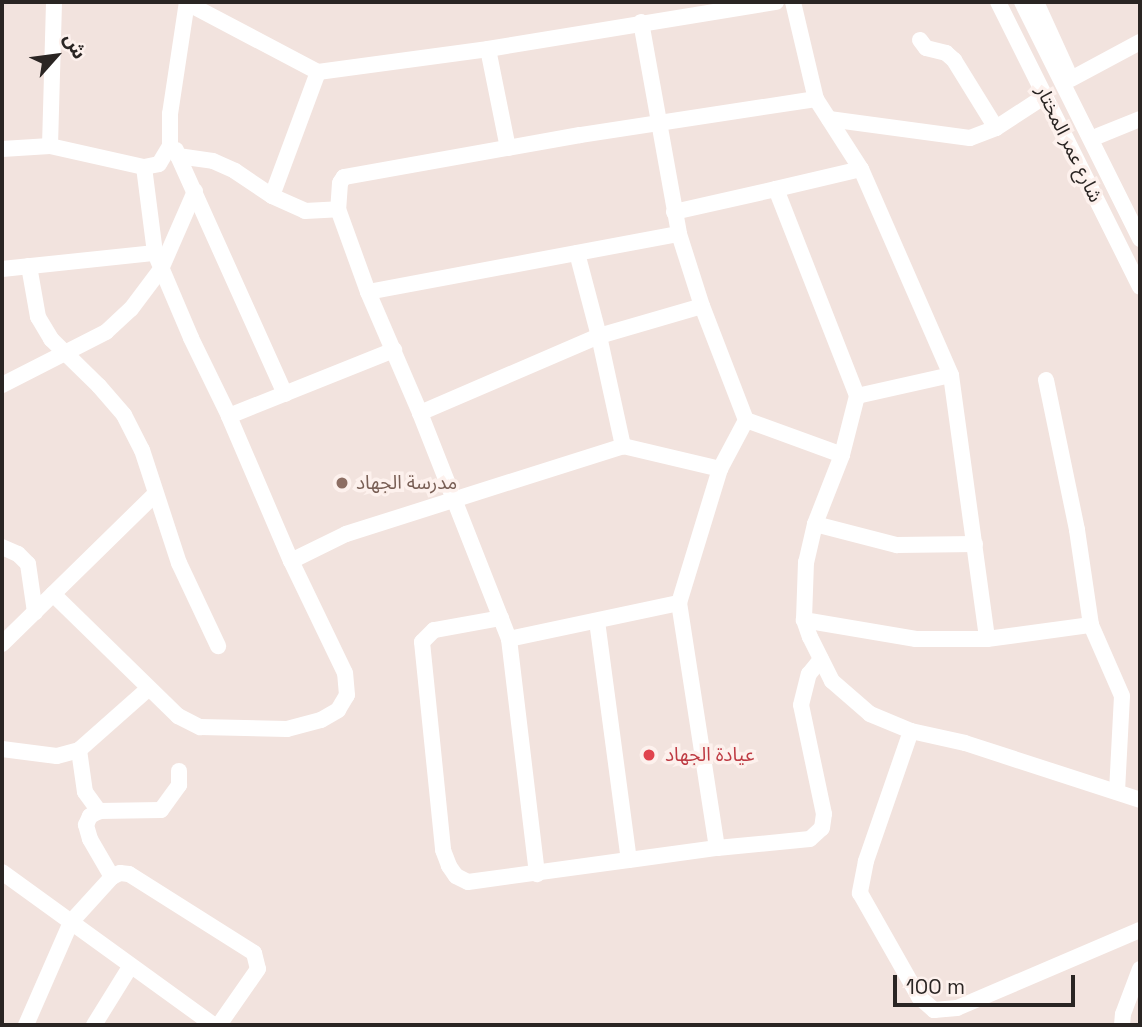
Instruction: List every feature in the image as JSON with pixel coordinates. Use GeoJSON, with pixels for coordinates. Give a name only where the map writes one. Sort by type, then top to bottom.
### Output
{"type":"FeatureCollection","features":[{"type":"Feature","properties":{"kind":"street"},"geometry":{"type":"LineString","coordinates":[[50,146],[54,2]]}},
{"type":"Feature","properties":{"kind":"street"},"geometry":{"type":"LineString","coordinates":[[2,149],[50,146],[144,167],[164,159],[170,139],[173,84],[187,3],[318,72],[488,49],[776,2]]}},
{"type":"Feature","properties":{"kind":"street"},"geometry":{"type":"LineString","coordinates":[[793,2],[816,99],[861,169],[951,375],[987,639]]}},
{"type":"Feature","properties":{"kind":"street","name":"شارع عمر المختار"},"geometry":{"type":"LineString","coordinates":[[998,2],[1140,287]]}},
{"type":"Feature","properties":{"kind":"street","name":"شارع عمر المختار"},"geometry":{"type":"LineString","coordinates":[[1021,2],[1094,137],[1140,239]]}},
{"type":"Feature","properties":{"kind":"street"},"geometry":{"type":"LineString","coordinates":[[1036,2],[1094,137],[1140,221]]}},
{"type":"Feature","properties":{"kind":"street"},"geometry":{"type":"LineString","coordinates":[[641,22],[679,234],[702,306],[746,419],[842,456]]}},
{"type":"Feature","properties":{"kind":"street"},"geometry":{"type":"LineString","coordinates":[[920,40],[926,48],[946,53],[954,60],[996,128]]}},
{"type":"Feature","properties":{"kind":"street"},"geometry":{"type":"LineString","coordinates":[[1071,79],[1140,43]]}},
{"type":"Feature","properties":{"kind":"street"},"geometry":{"type":"LineString","coordinates":[[488,49],[508,148]]}},
{"type":"Feature","properties":{"kind":"street"},"geometry":{"type":"LineString","coordinates":[[272,196],[318,72]]}},
{"type":"Feature","properties":{"kind":"street"},"geometry":{"type":"LineString","coordinates":[[829,119],[970,138],[996,128],[1045,96]]}},
{"type":"Feature","properties":{"kind":"street"},"geometry":{"type":"LineString","coordinates":[[537,874],[509,639],[420,413],[368,292],[338,209],[340,183],[344,177],[508,148],[816,99]]}},
{"type":"Feature","properties":{"kind":"street"},"geometry":{"type":"LineString","coordinates":[[1071,148],[1140,119]]}},
{"type":"Feature","properties":{"kind":"street"},"geometry":{"type":"LineString","coordinates":[[170,139],[285,394]]}},
{"type":"Feature","properties":{"kind":"street"},"geometry":{"type":"LineString","coordinates":[[178,156],[213,161],[235,171],[272,196],[305,211],[338,209]]}},
{"type":"Feature","properties":{"kind":"street"},"geometry":{"type":"LineString","coordinates":[[53,594],[148,689],[178,716],[200,727],[287,729],[321,720],[338,710],[347,695],[345,673],[291,561],[229,416],[161,270],[155,253],[144,167]]}},
{"type":"Feature","properties":{"kind":"street"},"geometry":{"type":"LineString","coordinates":[[674,212],[861,169]]}},
{"type":"Feature","properties":{"kind":"street"},"geometry":{"type":"LineString","coordinates":[[776,189],[857,396],[842,456],[816,524],[806,562],[804,620],[832,681],[849,699],[870,714],[911,731],[965,743],[1140,800]]}},
{"type":"Feature","properties":{"kind":"street"},"geometry":{"type":"LineString","coordinates":[[2,385],[106,332],[131,309],[161,270],[195,191]]}},
{"type":"Feature","properties":{"kind":"street"},"geometry":{"type":"LineString","coordinates":[[368,292],[679,234]]}},
{"type":"Feature","properties":{"kind":"street"},"geometry":{"type":"LineString","coordinates":[[2,269],[155,253]]}},
{"type":"Feature","properties":{"kind":"street"},"geometry":{"type":"LineString","coordinates":[[577,253],[599,336],[623,446]]}},
{"type":"Feature","properties":{"kind":"street"},"geometry":{"type":"LineString","coordinates":[[29,266],[38,317],[51,339],[124,415],[142,450],[154,495],[191,594],[218,646]]}},
{"type":"Feature","properties":{"kind":"street"},"geometry":{"type":"LineString","coordinates":[[420,413],[599,336],[702,306]]}},
{"type":"Feature","properties":{"kind":"street"},"geometry":{"type":"LineString","coordinates":[[229,416],[394,350]]}},
{"type":"Feature","properties":{"kind":"street"},"geometry":{"type":"LineString","coordinates":[[857,396],[951,375]]}},
{"type":"Feature","properties":{"kind":"street"},"geometry":{"type":"LineString","coordinates":[[1046,380],[1077,530],[1091,625],[1122,696],[1117,792]]}},
{"type":"Feature","properties":{"kind":"street"},"geometry":{"type":"LineString","coordinates":[[717,848],[679,603],[720,469],[746,419]]}},
{"type":"Feature","properties":{"kind":"street"},"geometry":{"type":"LineString","coordinates":[[291,561],[346,534],[623,446],[720,469]]}},
{"type":"Feature","properties":{"kind":"street"},"geometry":{"type":"LineString","coordinates":[[2,644],[154,495]]}},
{"type":"Feature","properties":{"kind":"street"},"geometry":{"type":"LineString","coordinates":[[816,524],[897,545],[975,544]]}},
{"type":"Feature","properties":{"kind":"street"},"geometry":{"type":"LineString","coordinates":[[2,547],[18,554],[28,564],[35,612]]}},
{"type":"Feature","properties":{"kind":"street"},"geometry":{"type":"LineString","coordinates":[[509,639],[679,603]]}},
{"type":"Feature","properties":{"kind":"street"},"geometry":{"type":"LineString","coordinates":[[501,618],[434,630],[422,642],[443,850],[456,877],[468,882],[717,848],[810,839],[822,828],[824,814],[801,705],[809,674],[821,659]]}},
{"type":"Feature","properties":{"kind":"street"},"geometry":{"type":"LineString","coordinates":[[804,620],[916,639],[987,639],[1091,625]]}},
{"type":"Feature","properties":{"kind":"street"},"geometry":{"type":"LineString","coordinates":[[597,621],[629,860]]}},
{"type":"Feature","properties":{"kind":"street"},"geometry":{"type":"LineString","coordinates":[[2,750],[57,756],[79,750],[148,689]]}},
{"type":"Feature","properties":{"kind":"street"},"geometry":{"type":"LineString","coordinates":[[911,731],[866,861],[860,893],[919,997],[934,1010],[957,1008],[1140,930]]}},
{"type":"Feature","properties":{"kind":"street"},"geometry":{"type":"LineString","coordinates":[[79,750],[85,792],[99,811]]}},
{"type":"Feature","properties":{"kind":"street"},"geometry":{"type":"LineString","coordinates":[[112,877],[90,839],[86,825],[90,816],[99,811],[161,810],[179,785],[179,771]]}},
{"type":"Feature","properties":{"kind":"street"},"geometry":{"type":"LineString","coordinates":[[2,872],[213,1025]]}},
{"type":"Feature","properties":{"kind":"street"},"geometry":{"type":"LineString","coordinates":[[26,1025],[71,922],[112,877],[129,874],[254,953],[258,969],[219,1025]]}},
{"type":"Feature","properties":{"kind":"street"},"geometry":{"type":"LineString","coordinates":[[93,1025],[130,967]]}},
{"type":"Feature","properties":{"kind":"street"},"geometry":{"type":"LineString","coordinates":[[1122,1025],[1123,1014],[1140,969]]}},
{"type":"Feature","properties":{"kind":"place","name":"مدرسة الجهاد"},"geometry":{"type":"Point","coordinates":[342,483]}},
{"type":"Feature","properties":{"kind":"place","name":"عيادة الجهاد"},"geometry":{"type":"Point","coordinates":[649,755]}}]}
